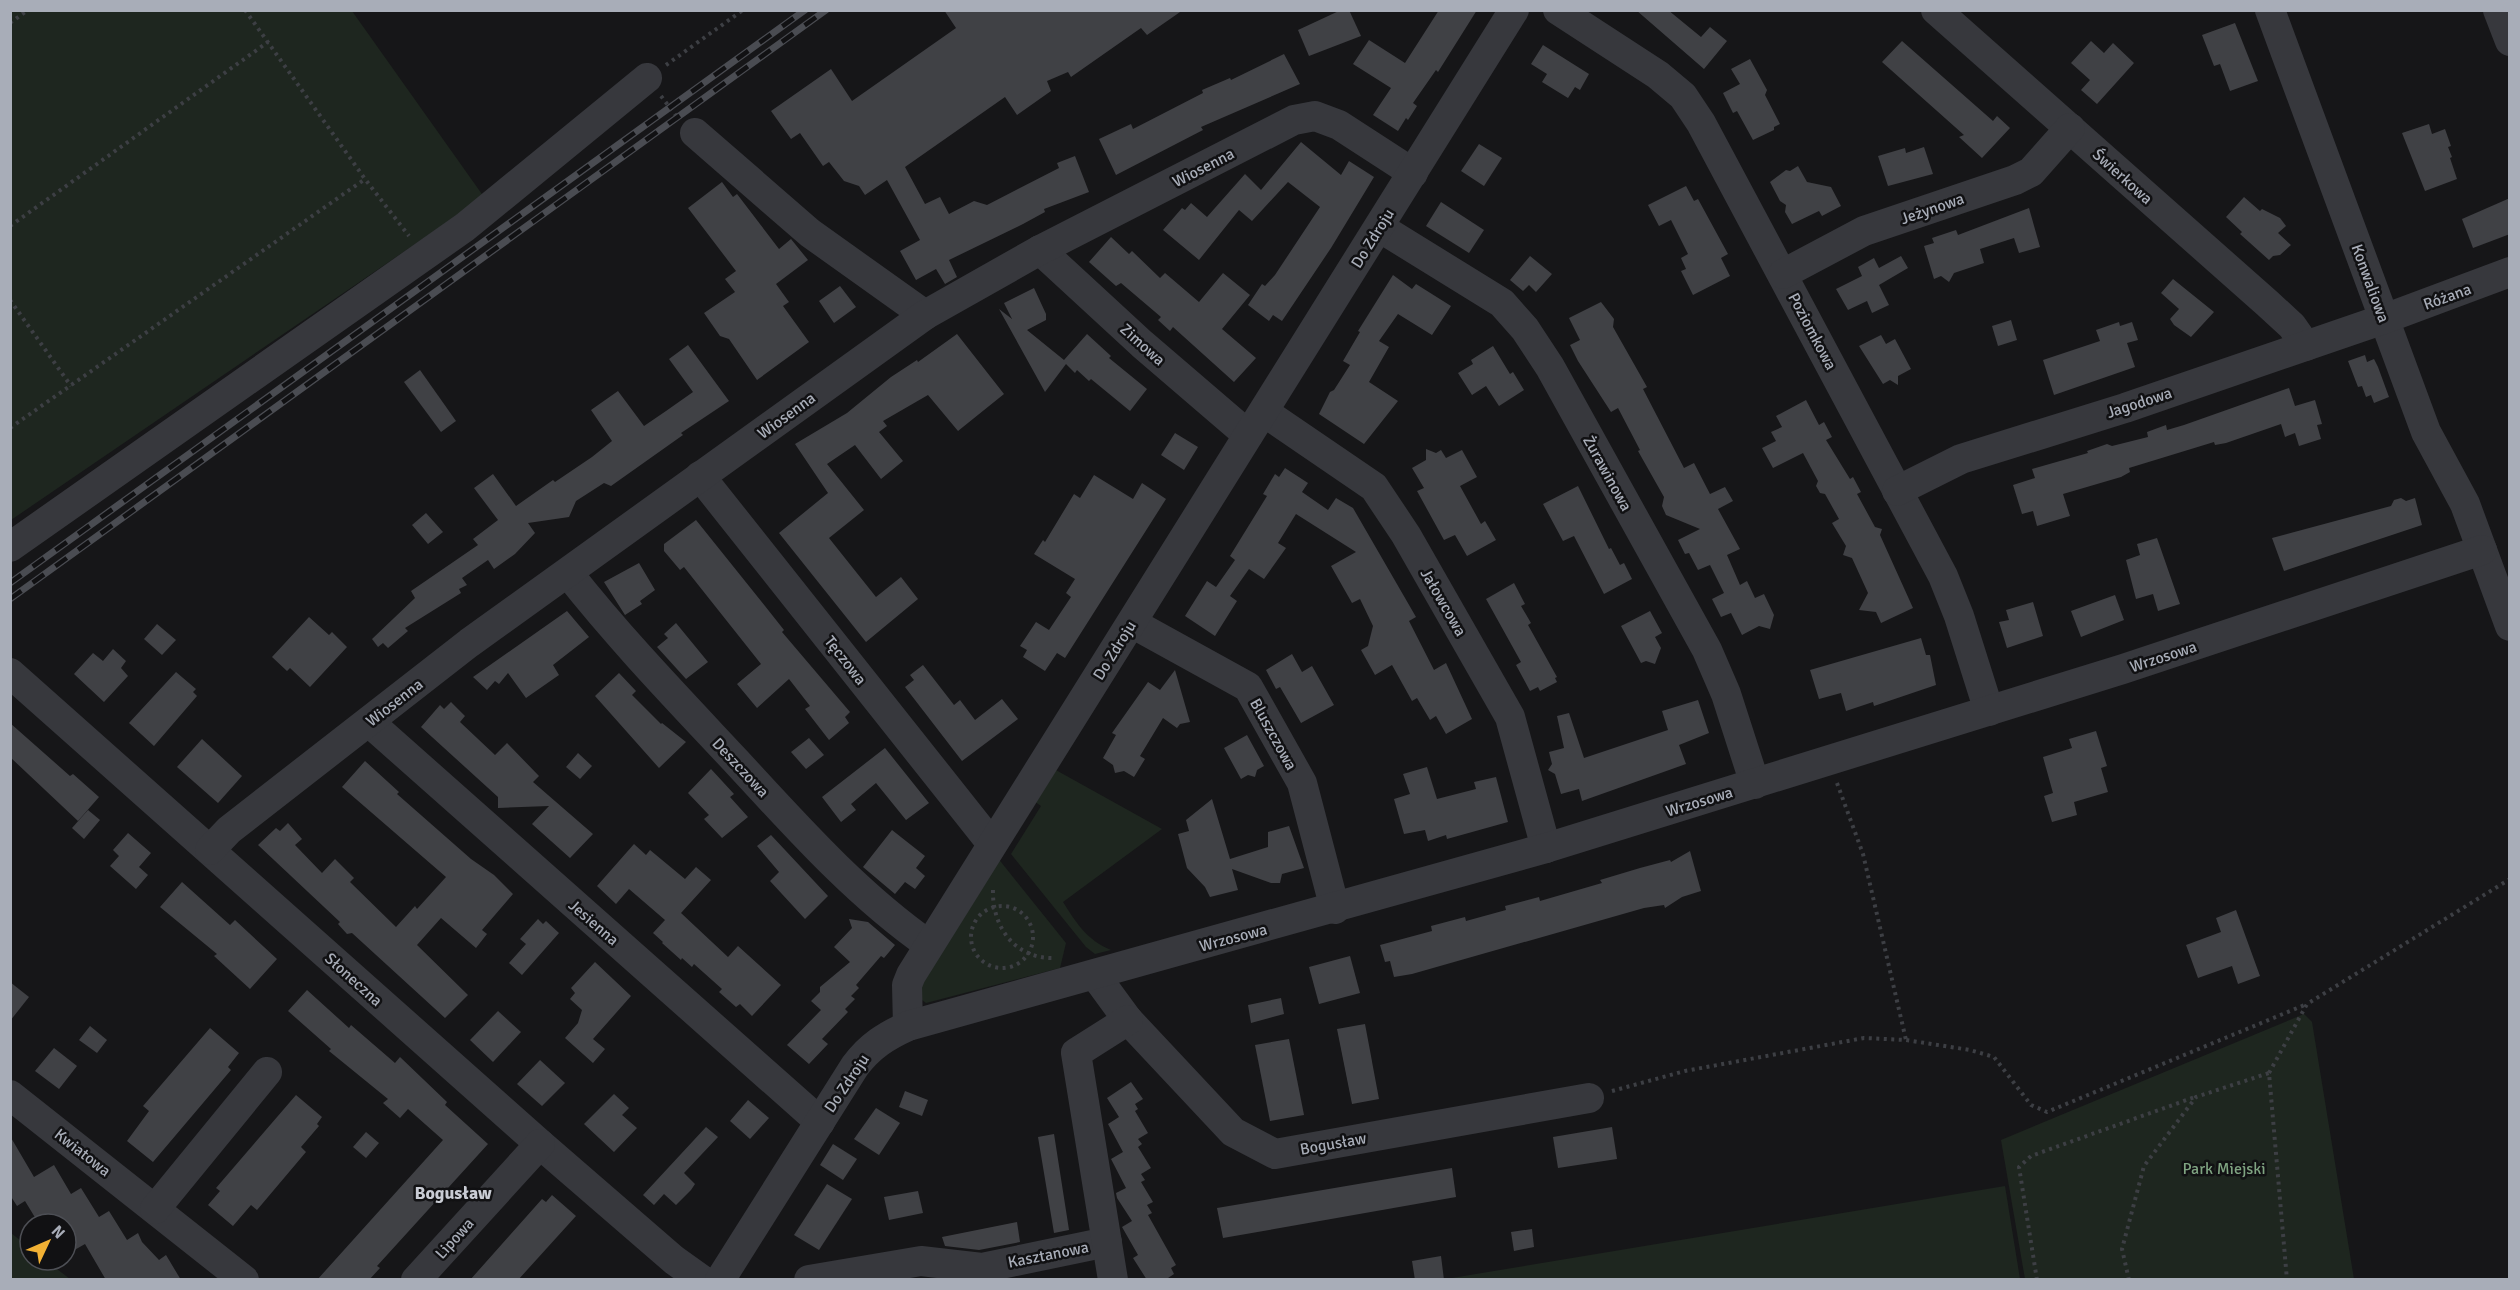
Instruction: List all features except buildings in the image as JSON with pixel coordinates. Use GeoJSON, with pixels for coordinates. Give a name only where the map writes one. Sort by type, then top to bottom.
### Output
{"type":"FeatureCollection","features":[{"type":"Feature","properties":{"kind":"street","name":"Do Zdroju"},"geometry":{"type":"LineString","coordinates":[[720,1280],[867,1051],[884,1037],[908,1026],[907,986],[929,945],[1514,10]]}},
{"type":"Feature","properties":{"kind":"street","name":"Poziomkowa"},"geometry":{"type":"LineString","coordinates":[[1558,10],[1620,48],[1683,96],[1701,123],[1943,576],[1959,616],[1989,711]]}},
{"type":"Feature","properties":{"kind":"street","name":"Świerkowa"},"geometry":{"type":"LineString","coordinates":[[1936,10],[2267,303],[2292,327],[2306,346]]}},
{"type":"Feature","properties":{"kind":"street","name":"Konwaliowa"},"geometry":{"type":"LineString","coordinates":[[2270,10],[2426,432],[2465,504],[2510,626]]}},
{"type":"Feature","properties":{"kind":"street"},"geometry":{"type":"LineString","coordinates":[[2498,10],[2510,41]]}},
{"type":"Feature","properties":{"kind":"street"},"geometry":{"type":"LineString","coordinates":[[10,547],[465,227],[647,78]]}},
{"type":"Feature","properties":{"kind":"street","name":"Wiosenna"},"geometry":{"type":"LineString","coordinates":[[210,850],[229,830],[469,643],[925,315],[1040,250],[1294,120],[1315,116],[1339,125],[1413,173]]}},
{"type":"Feature","properties":{"kind":"street","name":"Jeżynowa"},"geometry":{"type":"LineString","coordinates":[[1783,274],[1864,231],[2015,180],[2031,172],[2070,128]]}},
{"type":"Feature","properties":{"kind":"street"},"geometry":{"type":"LineString","coordinates":[[695,133],[810,233],[925,315]]}},
{"type":"Feature","properties":{"kind":"street","name":"Żurawinowa"},"geometry":{"type":"LineString","coordinates":[[1379,226],[1502,303],[1526,329],[1556,377],[1707,650],[1726,694],[1755,784]]}},
{"type":"Feature","properties":{"kind":"street","name":"Zimowa"},"geometry":{"type":"LineString","coordinates":[[1040,250],[1142,344],[1256,423]]}},
{"type":"Feature","properties":{"kind":"street","name":"Różana"},"geometry":{"type":"LineString","coordinates":[[2384,319],[2510,272]]}},
{"type":"Feature","properties":{"kind":"street","name":"Jagodowa"},"geometry":{"type":"LineString","coordinates":[[1897,491],[1961,459],[2384,319]]}},
{"type":"Feature","properties":{"kind":"street","name":"Jałowcowa"},"geometry":{"type":"LineString","coordinates":[[1256,423],[1374,487],[1406,535],[1510,717],[1546,848]]}},
{"type":"Feature","properties":{"kind":"street","name":"Tęczowa"},"geometry":{"type":"LineString","coordinates":[[700,477],[992,844]]}},
{"type":"Feature","properties":{"kind":"street","name":"Wrzosowa"},"geometry":{"type":"LineString","coordinates":[[908,1026],[1335,909],[1546,848],[1989,711],[2482,550]]}},
{"type":"Feature","properties":{"kind":"street","name":"Deszczowa"},"geometry":{"type":"LineString","coordinates":[[568,573],[620,639],[811,843],[896,922],[929,945]]}},
{"type":"Feature","properties":{"kind":"street","name":"Bluszczowa"},"geometry":{"type":"LineString","coordinates":[[1131,623],[1248,687],[1302,783],[1335,909]]}},
{"type":"Feature","properties":{"kind":"street","name":"Słoneczna"},"geometry":{"type":"LineString","coordinates":[[10,673],[540,1144],[674,1260],[702,1280]]}},
{"type":"Feature","properties":{"kind":"street","name":"Jesienna"},"geometry":{"type":"LineString","coordinates":[[369,722],[820,1122]]}},
{"type":"Feature","properties":{"kind":"street","name":"Bogusław"},"geometry":{"type":"LineString","coordinates":[[1095,975],[1128,1020],[1233,1132],[1275,1154],[1589,1098]]}},
{"type":"Feature","properties":{"kind":"street"},"geometry":{"type":"LineString","coordinates":[[1107,1242],[1076,1053],[1128,1020]]}},
{"type":"Feature","properties":{"kind":"street"},"geometry":{"type":"LineString","coordinates":[[155,1209],[267,1072]]}},
{"type":"Feature","properties":{"kind":"street","name":"Kwiatowa"},"geometry":{"type":"LineString","coordinates":[[10,1095],[244,1280]]}},
{"type":"Feature","properties":{"kind":"street","name":"Lipowa"},"geometry":{"type":"LineString","coordinates":[[416,1280],[540,1144]]}},
{"type":"Feature","properties":{"kind":"street","name":"Kasztanowa"},"geometry":{"type":"LineString","coordinates":[[809,1280],[921,1261],[982,1268],[1107,1242],[1113,1280]]}},
{"type":"Feature","properties":{"kind":"path"},"geometry":{"type":"LineString","coordinates":[[10,23],[28,10]]}},
{"type":"Feature","properties":{"kind":"path"},"geometry":{"type":"LineString","coordinates":[[245,10],[365,179],[424,255]]}},
{"type":"Feature","properties":{"kind":"path"},"geometry":{"type":"LineString","coordinates":[[695,133],[678,118],[647,78],[743,10]]}},
{"type":"Feature","properties":{"kind":"path"},"geometry":{"type":"LineString","coordinates":[[10,226],[268,42]]}},
{"type":"Feature","properties":{"kind":"path"},"geometry":{"type":"LineString","coordinates":[[10,428],[365,179]]}},
{"type":"Feature","properties":{"kind":"path"},"geometry":{"type":"LineString","coordinates":[[10,300],[71,386]]}},
{"type":"Feature","properties":{"kind":"path"},"geometry":{"type":"LineString","coordinates":[[1829,761],[1863,854],[1906,1040]]}},
{"type":"Feature","properties":{"kind":"path"},"geometry":{"type":"LineString","coordinates":[[1589,1098],[1685,1071],[1864,1038],[1906,1040],[1970,1050],[1994,1057],[2031,1105],[2047,1112],[2307,1004],[2510,879]]}},
{"type":"Feature","properties":{"kind":"path"},"geometry":{"type":"LineString","coordinates":[[995,883],[994,907],[1002,930],[1009,940],[1029,954],[1059,958]]}},
{"type":"Feature","properties":{"kind":"path"},"geometry":{"type":"LineString","coordinates":[[994,907],[1012,908],[1027,918],[1033,936],[1029,954],[1015,966],[1006,968],[986,963],[978,956],[971,937],[978,917],[994,907]]}},
{"type":"Feature","properties":{"kind":"path"},"geometry":{"type":"LineString","coordinates":[[2287,1280],[2269,1073],[2307,1004]]}},
{"type":"Feature","properties":{"kind":"path"},"geometry":{"type":"LineString","coordinates":[[2037,1280],[2019,1167],[2031,1156],[2269,1073]]}},
{"type":"Feature","properties":{"kind":"path"},"geometry":{"type":"LineString","coordinates":[[2129,1280],[2122,1249],[2144,1166],[2196,1097]]}},
{"type":"Feature","properties":{"kind":"green space"},"geometry":{"type":"Polygon","coordinates":[[[11,11],[352,11],[484,197],[11,520],[11,11]]]}},
{"type":"Feature","properties":{"kind":"green space"},"geometry":{"type":"Polygon","coordinates":[[[1054,769],[1162,829],[1063,902],[1089,936],[1111,950],[1095,954],[1086,947],[1011,854],[1041,806],[1034,801],[1054,769]]]}},
{"type":"Feature","properties":{"kind":"green space"},"geometry":{"type":"Polygon","coordinates":[[[997,857],[1066,943],[1060,968],[926,1003],[922,1000],[918,985],[997,857]]]}},
{"type":"Feature","properties":{"kind":"green space","name":"Park Miejski"},"geometry":{"type":"Polygon","coordinates":[[[2304,1014],[2312,1022],[2354,1279],[2025,1279],[2001,1140],[2304,1014]]]}},
{"type":"Feature","properties":{"kind":"green space"},"geometry":{"type":"Polygon","coordinates":[[[2005,1186],[2020,1279],[1446,1279],[2005,1186]]]}},
{"type":"Feature","properties":{"kind":"green space"},"geometry":{"type":"Polygon","coordinates":[[[11,1233],[18,1239],[18,1272],[61,1272],[70,1279],[11,1279],[11,1233]]]}},
{"type":"Feature","properties":{"kind":"railway"},"geometry":{"type":"LineString","coordinates":[[10,583],[805,10]]}},
{"type":"Feature","properties":{"kind":"railway"},"geometry":{"type":"LineString","coordinates":[[10,599],[826,10]]}},
{"type":"Feature","properties":{"kind":"district","name":"Bogusław"},"geometry":{"type":"Point","coordinates":[453,1193]}}]}
